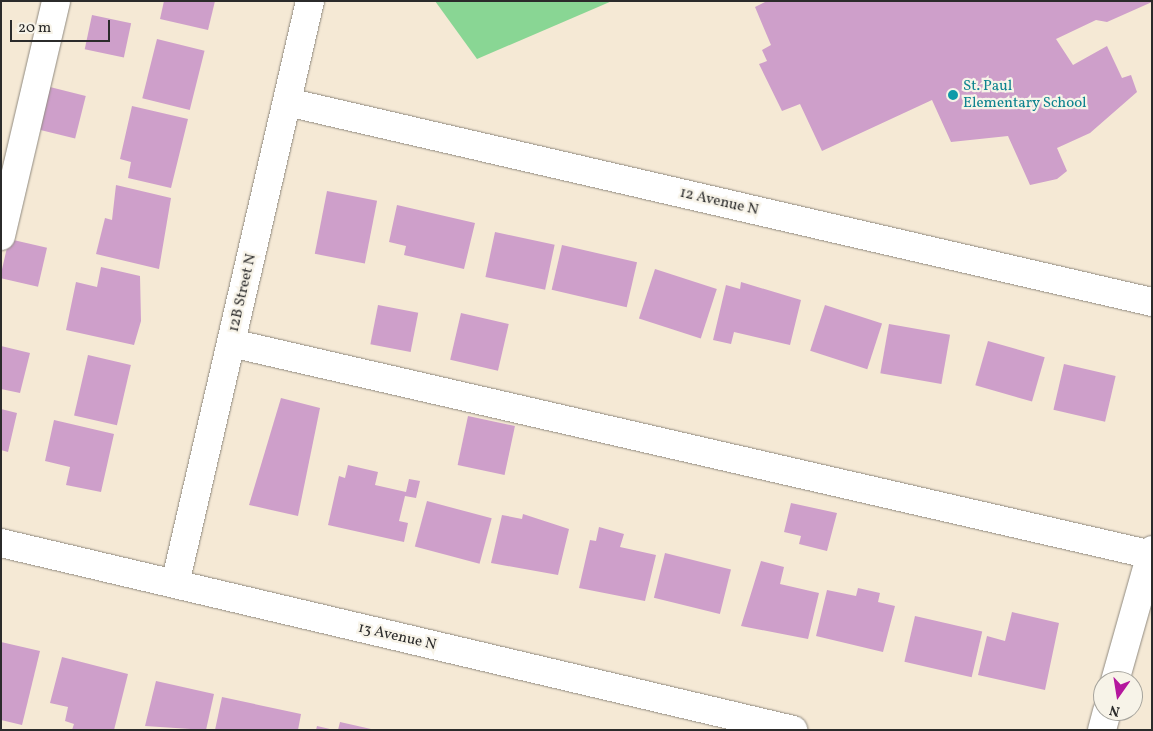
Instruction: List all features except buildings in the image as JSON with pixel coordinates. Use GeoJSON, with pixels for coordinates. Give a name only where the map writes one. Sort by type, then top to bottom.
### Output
{"type":"FeatureCollection","features":[{"type":"Feature","properties":{"kind":"street"},"geometry":{"type":"LineString","coordinates":[[1,236],[56,1]]}},
{"type":"Feature","properties":{"kind":"street","name":"12B Street N"},"geometry":{"type":"LineString","coordinates":[[175,584],[310,1]]}},
{"type":"Feature","properties":{"kind":"street","name":"12 Avenue N"},"geometry":{"type":"LineString","coordinates":[[287,102],[1152,302]]}},
{"type":"Feature","properties":{"kind":"street"},"geometry":{"type":"LineString","coordinates":[[231,343],[1151,553],[1118,671]]}},
{"type":"Feature","properties":{"kind":"street","name":"13 Avenue N"},"geometry":{"type":"LineString","coordinates":[[1,543],[793,730]]}},
{"type":"Feature","properties":{"kind":"green space"},"geometry":{"type":"Polygon","coordinates":[[[435,1],[612,1],[477,59],[435,1]]]}},
{"type":"Feature","properties":{"kind":"place","name":"St. Paul Elementary School"},"geometry":{"type":"Point","coordinates":[953,95]}}]}
